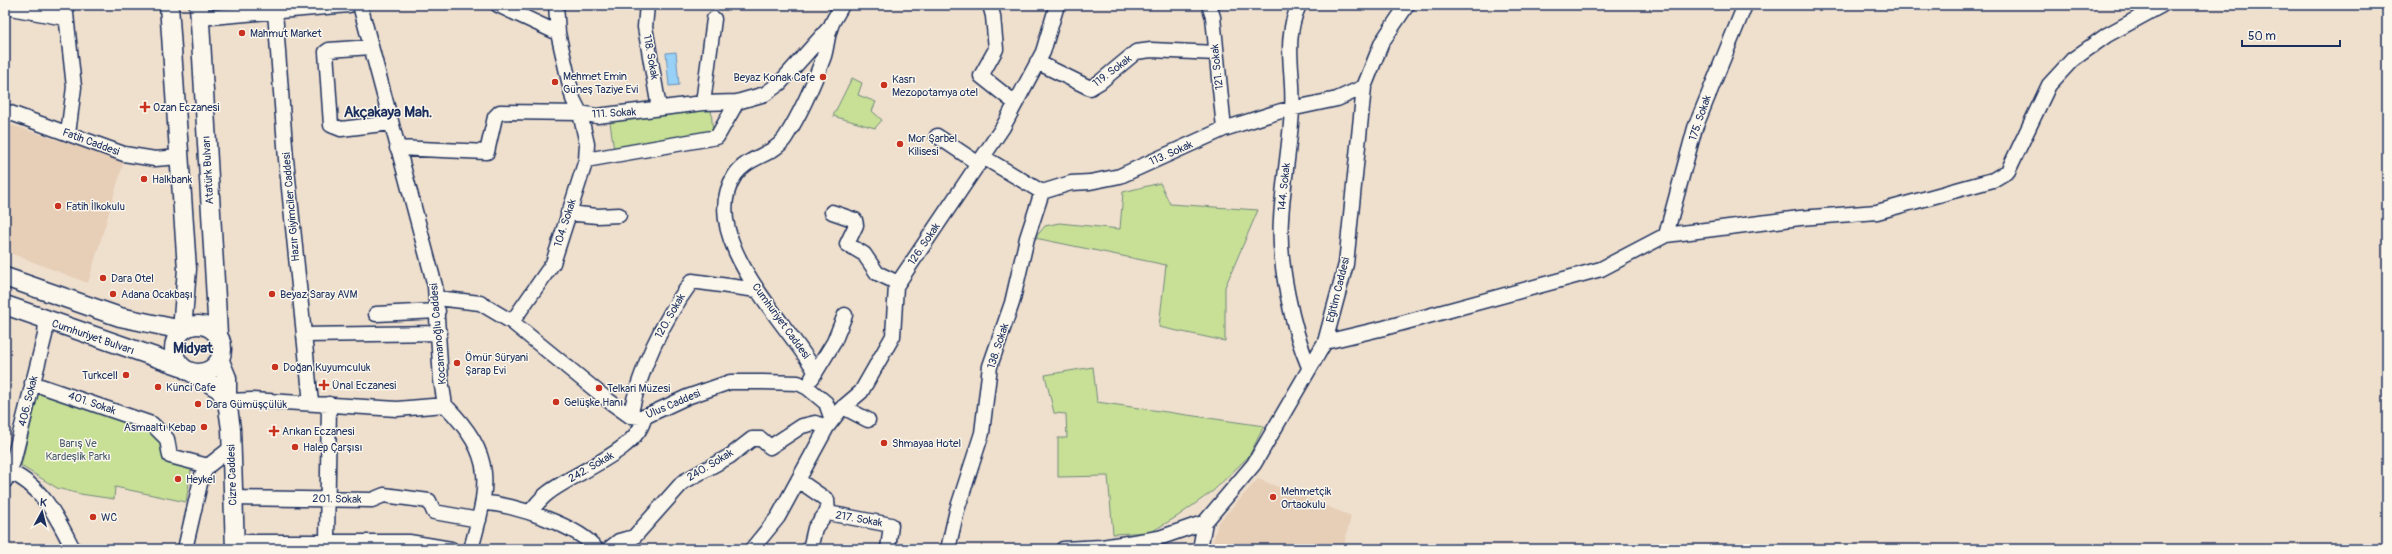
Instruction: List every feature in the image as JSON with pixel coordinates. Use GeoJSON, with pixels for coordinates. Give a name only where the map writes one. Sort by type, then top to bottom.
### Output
{"type":"FeatureCollection","features":[{"type":"Feature","properties":{"kind":"main road"},"geometry":{"type":"LineString","coordinates":[[169,5],[187,269],[182,330]]}},
{"type":"Feature","properties":{"kind":"main road","name":"Atatürk Bulvarı"},"geometry":{"type":"LineString","coordinates":[[200,12],[218,334]]}},
{"type":"Feature","properties":{"kind":"main road"},"geometry":{"type":"LineString","coordinates":[[5,277],[120,317],[182,330]]}},
{"type":"Feature","properties":{"kind":"main road"},"geometry":{"type":"LineString","coordinates":[[154,324],[177,317],[185,302]]}},
{"type":"Feature","properties":{"kind":"main road","name":"Cumhuriyet Bulvarı"},"geometry":{"type":"LineString","coordinates":[[5,305],[184,369]]}},
{"type":"Feature","properties":{"kind":"main road"},"geometry":{"type":"LineString","coordinates":[[184,369],[202,373],[209,371],[220,361],[223,347],[218,334],[205,325],[189,326],[182,330],[177,336],[174,348],[176,360],[184,369],[219,389],[227,401]]}},
{"type":"Feature","properties":{"kind":"main road","name":"Cizre Caddesi"},"geometry":{"type":"LineString","coordinates":[[220,361],[227,378],[235,546]]}},
{"type":"Feature","properties":{"kind":"street"},"geometry":{"type":"LineString","coordinates":[[200,12],[275,11],[349,5]]}},
{"type":"Feature","properties":{"kind":"street","name":"Kocamanoğlu Caddesi"},"geometry":{"type":"LineString","coordinates":[[360,5],[397,148],[432,274],[440,333],[441,380],[445,405]]}},
{"type":"Feature","properties":{"kind":"street"},"geometry":{"type":"LineString","coordinates":[[498,5],[558,33]]}},
{"type":"Feature","properties":{"kind":"street","name":"104. Sokak"},"geometry":{"type":"LineString","coordinates":[[512,322],[553,263],[586,160],[587,144],[580,113],[573,99],[558,33],[556,5]]}},
{"type":"Feature","properties":{"kind":"street","name":"118. Sokak"},"geometry":{"type":"LineString","coordinates":[[646,5],[646,27],[659,108]]}},
{"type":"Feature","properties":{"kind":"street","name":"Cumhuriyet Caddesi"},"geometry":{"type":"LineString","coordinates":[[816,371],[804,351],[757,290],[734,248],[725,219],[726,196],[736,173],[756,156],[776,148],[786,136],[801,109],[824,55],[831,26],[842,5]]}},
{"type":"Feature","properties":{"kind":"street"},"geometry":{"type":"LineString","coordinates":[[990,5],[993,16],[996,49],[981,76],[1015,103]]}},
{"type":"Feature","properties":{"kind":"street","name":"126. Sokak"},"geometry":{"type":"LineString","coordinates":[[752,549],[778,517],[829,424],[860,392],[893,336],[894,300],[898,283],[981,160],[1015,103],[1043,52],[1057,5]]}},
{"type":"Feature","properties":{"kind":"street","name":"121. Sokak"},"geometry":{"type":"LineString","coordinates":[[1209,5],[1212,17],[1224,129]]}},
{"type":"Feature","properties":{"kind":"street","name":"144. Sokak"},"geometry":{"type":"LineString","coordinates":[[1298,5],[1294,16],[1289,53],[1292,108],[1280,220],[1282,257],[1299,344],[1309,368]]}},
{"type":"Feature","properties":{"kind":"street","name":"Eğitim Caddesi"},"geometry":{"type":"LineString","coordinates":[[1200,549],[1205,522],[1254,464],[1325,342],[1346,264],[1364,87],[1382,42],[1407,5]]}},
{"type":"Feature","properties":{"kind":"street","name":"175. Sokak"},"geometry":{"type":"LineString","coordinates":[[1666,236],[1695,128],[1745,5]]}},
{"type":"Feature","properties":{"kind":"street"},"geometry":{"type":"LineString","coordinates":[[1325,342],[1384,328],[1601,269],[1666,236],[1800,218],[1878,212],[1930,199],[1993,180],[2008,171],[2049,85],[2072,60],[2107,35],[2162,5]]}},
{"type":"Feature","properties":{"kind":"street"},"geometry":{"type":"LineString","coordinates":[[5,7],[65,11],[74,87],[68,134]]}},
{"type":"Feature","properties":{"kind":"street","name":"Hazır Giyimciler Caddesi"},"geometry":{"type":"LineString","coordinates":[[275,11],[286,159],[311,403]]}},
{"type":"Feature","properties":{"kind":"street"},"geometry":{"type":"LineString","coordinates":[[703,103],[714,19]]}},
{"type":"Feature","properties":{"kind":"street","name":"111. Sokak"},"geometry":{"type":"LineString","coordinates":[[397,148],[448,148],[481,153],[487,152],[495,117],[498,113],[580,113],[597,116],[703,103],[737,102],[764,94],[773,89],[831,26]]}},
{"type":"Feature","properties":{"kind":"street"},"geometry":{"type":"LineString","coordinates":[[371,47],[329,50],[326,52],[331,125],[341,129],[391,123]]}},
{"type":"Feature","properties":{"kind":"street","name":"119. Sokak"},"geometry":{"type":"LineString","coordinates":[[1037,62],[1090,88],[1100,82],[1136,52],[1151,50],[1216,53]]}},
{"type":"Feature","properties":{"kind":"street","name":"113. Sokak"},"geometry":{"type":"LineString","coordinates":[[1042,192],[1071,183],[1090,182],[1120,176],[1224,129],[1292,108],[1337,99],[1364,87]]}},
{"type":"Feature","properties":{"kind":"street"},"geometry":{"type":"LineString","coordinates":[[586,160],[717,137],[737,102]]}},
{"type":"Feature","properties":{"kind":"street","name":"Fatih Caddesi"},"geometry":{"type":"LineString","coordinates":[[5,111],[124,154],[155,159],[179,157]]}},
{"type":"Feature","properties":{"kind":"street"},"geometry":{"type":"LineString","coordinates":[[936,136],[1042,192]]}},
{"type":"Feature","properties":{"kind":"street","name":"138. Sokak"},"geometry":{"type":"LineString","coordinates":[[948,549],[957,510],[982,433],[990,366],[1012,303],[1027,238],[1042,192]]}},
{"type":"Feature","properties":{"kind":"street"},"geometry":{"type":"LineString","coordinates":[[832,212],[855,220],[856,225],[847,244],[864,254],[877,273],[898,283]]}},
{"type":"Feature","properties":{"kind":"street"},"geometry":{"type":"LineString","coordinates":[[568,213],[596,216],[619,215]]}},
{"type":"Feature","properties":{"kind":"street","name":"120. Sokak"},"geometry":{"type":"LineString","coordinates":[[630,416],[637,385],[656,340],[674,305],[692,280],[757,290]]}},
{"type":"Feature","properties":{"kind":"street","name":"Ulus Caddesi"},"geometry":{"type":"LineString","coordinates":[[376,314],[437,305],[480,303],[512,322],[609,401],[630,416],[644,417],[687,396],[730,382],[798,383],[816,392],[826,403],[829,424]]}},
{"type":"Feature","properties":{"kind":"street"},"geometry":{"type":"LineString","coordinates":[[806,387],[834,342],[844,315]]}},
{"type":"Feature","properties":{"kind":"street","name":"406. Sokak"},"geometry":{"type":"LineString","coordinates":[[7,474],[45,335],[46,320]]}},
{"type":"Feature","properties":{"kind":"street"},"geometry":{"type":"LineString","coordinates":[[304,335],[440,333]]}},
{"type":"Feature","properties":{"kind":"street","name":"401. Sokak"},"geometry":{"type":"LineString","coordinates":[[32,383],[152,424],[167,439],[170,456],[208,466]]}},
{"type":"Feature","properties":{"kind":"street"},"geometry":{"type":"LineString","coordinates":[[227,401],[311,403],[397,409],[445,405],[467,429],[482,455],[484,469],[484,497],[471,549]]}},
{"type":"Feature","properties":{"kind":"street"},"geometry":{"type":"LineString","coordinates":[[328,545],[327,499],[330,404]]}},
{"type":"Feature","properties":{"kind":"street"},"geometry":{"type":"LineString","coordinates":[[844,408],[868,420]]}},
{"type":"Feature","properties":{"kind":"street","name":"242. Sokak"},"geometry":{"type":"LineString","coordinates":[[531,511],[547,494],[580,472],[616,453],[639,431],[644,417]]}},
{"type":"Feature","properties":{"kind":"street","name":"240. Sokak"},"geometry":{"type":"LineString","coordinates":[[609,549],[619,541],[634,537],[683,482],[730,456],[748,441],[761,439],[770,447],[802,426],[815,423],[829,424]]}},
{"type":"Feature","properties":{"kind":"street"},"geometry":{"type":"LineString","coordinates":[[184,549],[202,476],[208,466],[231,448]]}},
{"type":"Feature","properties":{"kind":"street"},"geometry":{"type":"LineString","coordinates":[[7,474],[42,495],[54,510],[73,549]]}},
{"type":"Feature","properties":{"kind":"street","name":"217. Sokak"},"geometry":{"type":"LineString","coordinates":[[798,480],[827,500],[827,512],[890,524],[892,526],[888,549]]}},
{"type":"Feature","properties":{"kind":"street","name":"201. Sokak"},"geometry":{"type":"LineString","coordinates":[[233,498],[372,500],[384,495],[429,501],[434,512],[479,520]]}},
{"type":"Feature","properties":{"kind":"street"},"geometry":{"type":"LineString","coordinates":[[484,497],[531,511],[565,527],[596,549]]}},
{"type":"Feature","properties":{"kind":"street"},"geometry":{"type":"LineString","coordinates":[[810,549],[815,528],[827,512]]}},
{"type":"Feature","properties":{"kind":"street"},"geometry":{"type":"LineString","coordinates":[[1063,549],[1102,547],[1159,538],[1205,522]]}},
{"type":"Feature","properties":{"kind":"street"},"geometry":{"type":"LineString","coordinates":[[235,546],[409,542],[451,549]]}},
{"type":"Feature","properties":{"kind":"shaded area","name":"Fatih İlkokulu"},"geometry":{"type":"Polygon","coordinates":[[[5,123],[124,161],[88,283],[5,251],[5,123]]]}},
{"type":"Feature","properties":{"kind":"shaded area","name":"Mehmetçik Ortaokulu"},"geometry":{"type":"Polygon","coordinates":[[[1258,479],[1351,516],[1343,549],[1211,549],[1218,523],[1258,479]]]}},
{"type":"Feature","properties":{"kind":"green space"},"geometry":{"type":"Polygon","coordinates":[[[852,78],[862,83],[858,95],[876,102],[872,111],[882,120],[875,128],[833,116],[852,78]]]}},
{"type":"Feature","properties":{"kind":"green space"},"geometry":{"type":"Polygon","coordinates":[[[711,108],[713,135],[614,151],[610,122],[711,108]]]}},
{"type":"Feature","properties":{"kind":"green space"},"geometry":{"type":"Polygon","coordinates":[[[1160,183],[1170,204],[1258,210],[1225,287],[1225,341],[1159,327],[1166,265],[1035,238],[1045,226],[1059,223],[1120,229],[1123,192],[1160,183]]]}},
{"type":"Feature","properties":{"kind":"green space"},"geometry":{"type":"Polygon","coordinates":[[[1093,367],[1097,402],[1264,426],[1249,456],[1213,491],[1178,516],[1151,532],[1113,534],[1108,476],[1058,477],[1058,438],[1067,438],[1066,414],[1054,413],[1045,375],[1093,367]]]}},
{"type":"Feature","properties":{"kind":"green space","name":"Barış Ve Kardeşlik Parkı"},"geometry":{"type":"Polygon","coordinates":[[[38,393],[159,429],[167,456],[192,465],[186,502],[115,487],[114,499],[80,494],[57,488],[21,466],[38,393]]]}},
{"type":"Feature","properties":{"kind":"water"},"geometry":{"type":"Polygon","coordinates":[[[676,52],[679,85],[669,86],[666,53],[676,52]]]}},
{"type":"Feature","properties":{"kind":"place","name":"Mahmut Market"},"geometry":{"type":"Point","coordinates":[242,33]}},
{"type":"Feature","properties":{"kind":"place","name":"Beyaz Konak Cafe"},"geometry":{"type":"Point","coordinates":[823,77]}},
{"type":"Feature","properties":{"kind":"place","name":"Mehmet Emin Güneş Taziye Evi"},"geometry":{"type":"Point","coordinates":[555,82]}},
{"type":"Feature","properties":{"kind":"place","name":"Kasrı Mezopotamya otel"},"geometry":{"type":"Point","coordinates":[884,85]}},
{"type":"Feature","properties":{"kind":"place","name":"Ozan Eczanesi"},"geometry":{"type":"Point","coordinates":[145,107]}},
{"type":"Feature","properties":{"kind":"place","name":"Mor Şarbel Kilisesi"},"geometry":{"type":"Point","coordinates":[900,144]}},
{"type":"Feature","properties":{"kind":"place","name":"Halkbank"},"geometry":{"type":"Point","coordinates":[144,179]}},
{"type":"Feature","properties":{"kind":"place","name":"Fatih İlkokulu"},"geometry":{"type":"Point","coordinates":[58,206]}},
{"type":"Feature","properties":{"kind":"place","name":"Dara Otel"},"geometry":{"type":"Point","coordinates":[103,278]}},
{"type":"Feature","properties":{"kind":"place","name":"Adana Ocakbaşı"},"geometry":{"type":"Point","coordinates":[113,294]}},
{"type":"Feature","properties":{"kind":"place","name":"Beyaz Saray AVM"},"geometry":{"type":"Point","coordinates":[272,294]}},
{"type":"Feature","properties":{"kind":"place","name":"Ömür Süryani Şarap Evi"},"geometry":{"type":"Point","coordinates":[457,363]}},
{"type":"Feature","properties":{"kind":"place","name":"Doğan Kuyumculuk"},"geometry":{"type":"Point","coordinates":[275,367]}},
{"type":"Feature","properties":{"kind":"place","name":"Turkcell"},"geometry":{"type":"Point","coordinates":[126,375]}},
{"type":"Feature","properties":{"kind":"place","name":"Ünal Eczanesi"},"geometry":{"type":"Point","coordinates":[324,385]}},
{"type":"Feature","properties":{"kind":"place","name":"Künci Cafe"},"geometry":{"type":"Point","coordinates":[158,387]}},
{"type":"Feature","properties":{"kind":"place","name":"Telkari Müzesi"},"geometry":{"type":"Point","coordinates":[599,388]}},
{"type":"Feature","properties":{"kind":"place","name":"Gelüşke Hanı"},"geometry":{"type":"Point","coordinates":[556,402]}},
{"type":"Feature","properties":{"kind":"place","name":"Dara Gümüşçülük"},"geometry":{"type":"Point","coordinates":[198,404]}},
{"type":"Feature","properties":{"kind":"place","name":"Asmaaltı Kebap"},"geometry":{"type":"Point","coordinates":[204,427]}},
{"type":"Feature","properties":{"kind":"place","name":"Arıkan Eczanesi"},"geometry":{"type":"Point","coordinates":[274,431]}},
{"type":"Feature","properties":{"kind":"place","name":"Shmayaa Hotel"},"geometry":{"type":"Point","coordinates":[884,443]}},
{"type":"Feature","properties":{"kind":"place","name":"Halep Çarşısı"},"geometry":{"type":"Point","coordinates":[295,447]}},
{"type":"Feature","properties":{"kind":"place","name":"Heykel"},"geometry":{"type":"Point","coordinates":[178,479]}},
{"type":"Feature","properties":{"kind":"place","name":"Mehmetçik Ortaokulu"},"geometry":{"type":"Point","coordinates":[1273,497]}},
{"type":"Feature","properties":{"kind":"place","name":"WC"},"geometry":{"type":"Point","coordinates":[93,517]}},
{"type":"Feature","properties":{"kind":"district","name":"Akçakaya Mah."},"geometry":{"type":"Point","coordinates":[388,112]}},
{"type":"Feature","properties":{"kind":"district","name":"Midyat"},"geometry":{"type":"Point","coordinates":[193,348]}}]}
